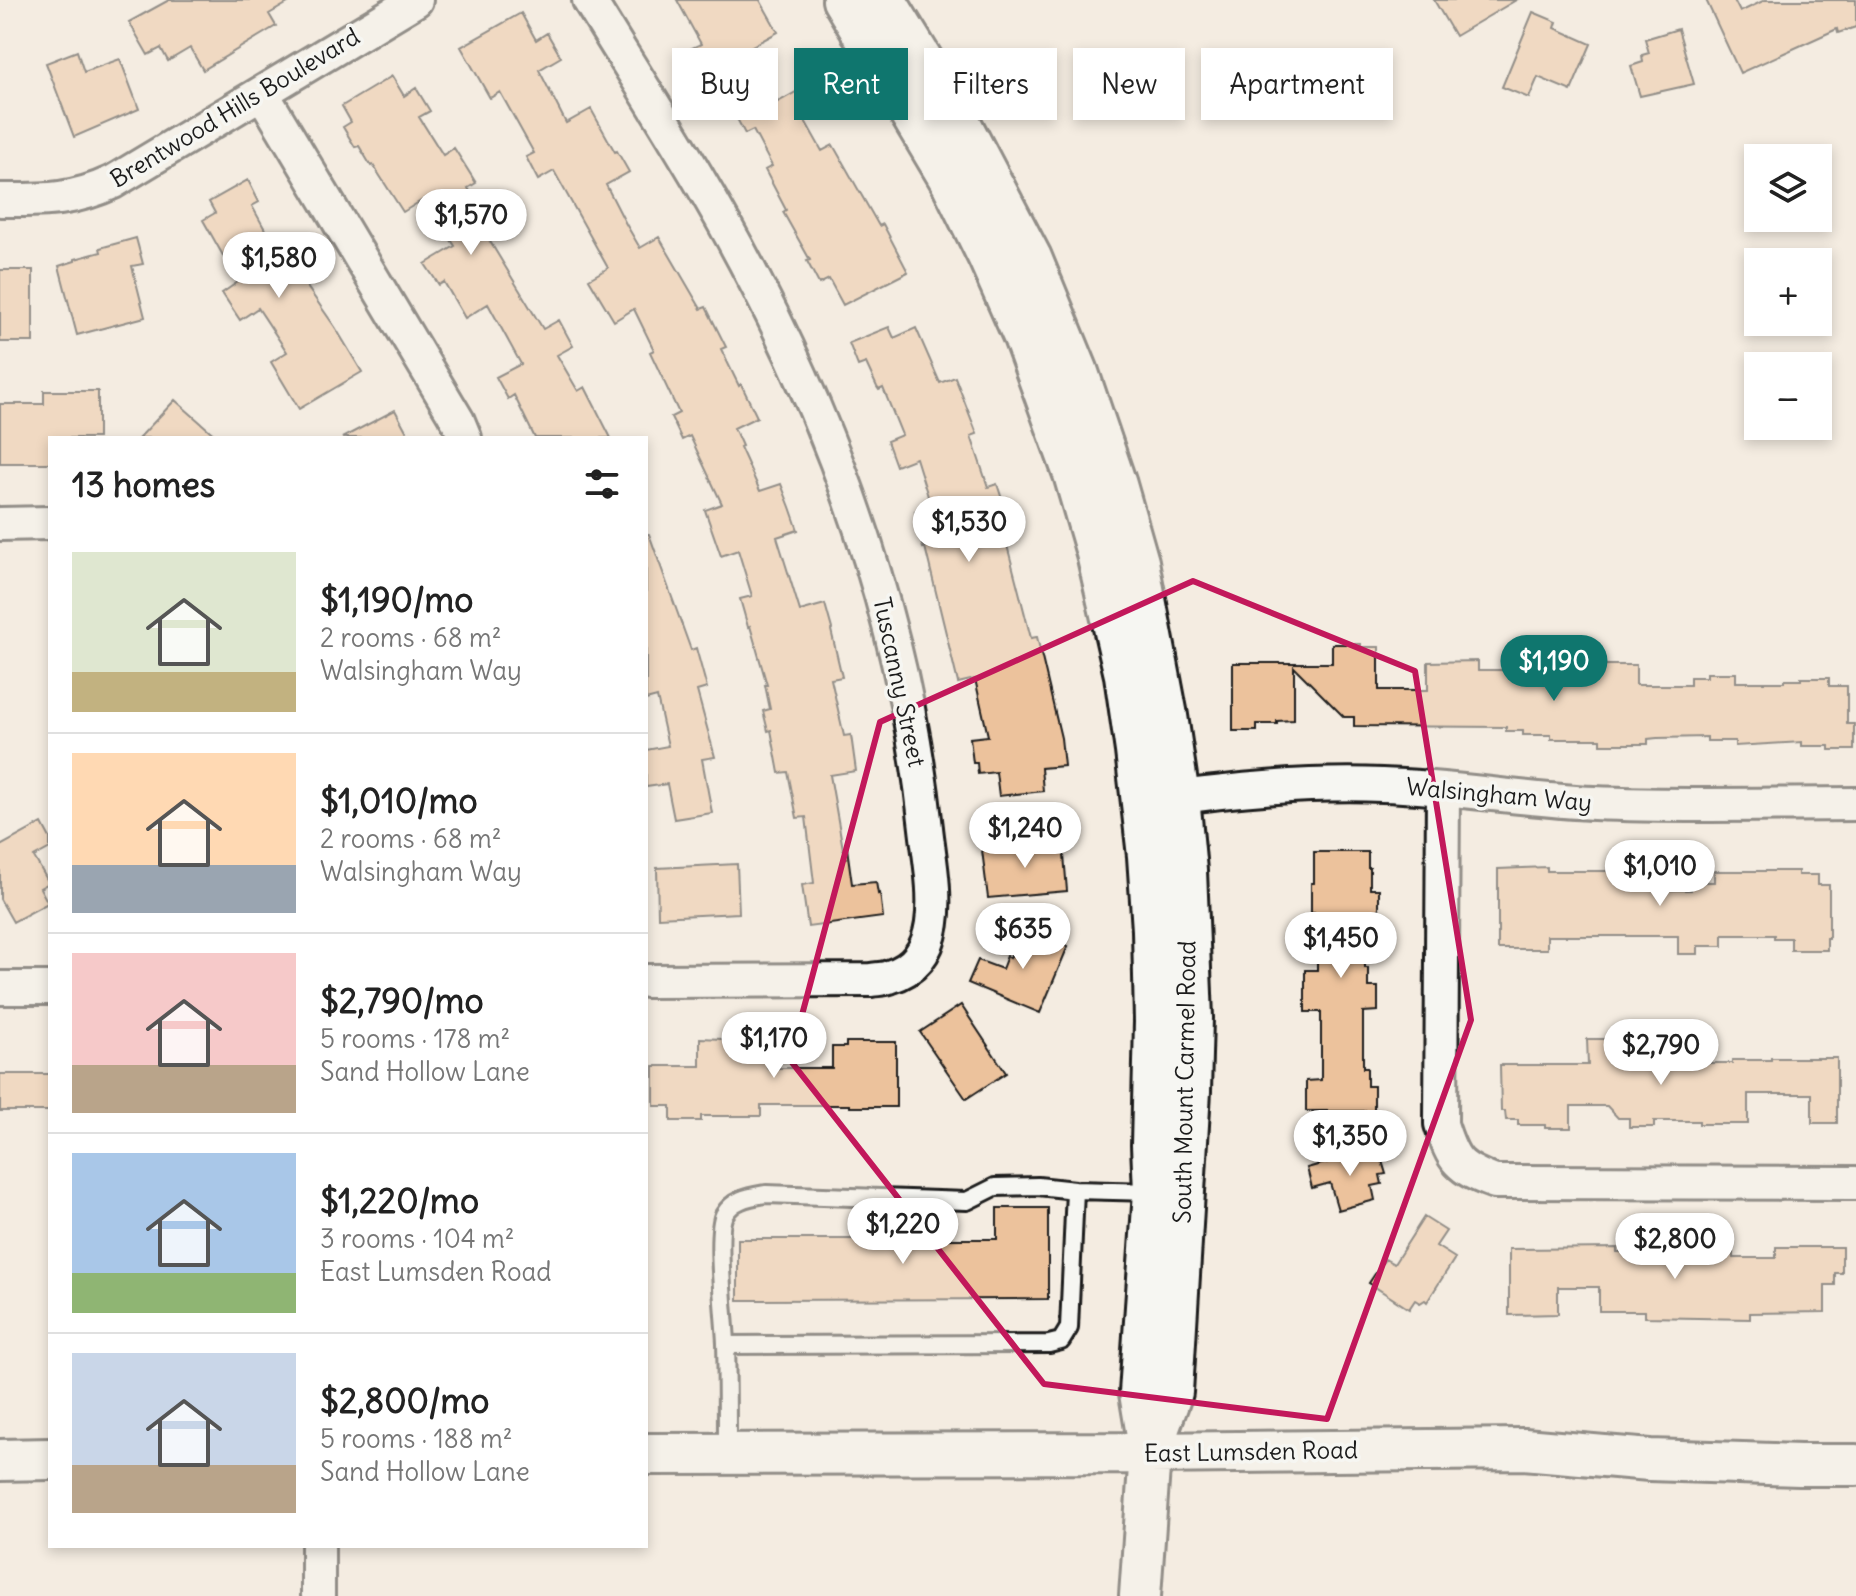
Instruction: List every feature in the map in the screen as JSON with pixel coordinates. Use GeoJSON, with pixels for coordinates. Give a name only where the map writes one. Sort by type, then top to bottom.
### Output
{"type":"FeatureCollection","features":[{"type":"Feature","properties":{"kind":"street","name":"Brentwood Hills Boulevard"},"geometry":{"type":"LineString","coordinates":[[0,200],[57,199],[100,188],[129,174],[416,0]]}},
{"type":"Feature","properties":{"kind":"street","name":"Tuscanny Street"},"geometry":{"type":"LineString","coordinates":[[589,0],[708,195],[758,286],[807,388],[839,467],[867,546],[912,727],[934,906],[927,945],[918,959],[890,977],[871,980],[648,981]]}},
{"type":"Feature","properties":{"kind":"street","name":"South Mount Carmel Road"},"geometry":{"type":"LineString","coordinates":[[843,0],[952,183],[1029,350],[1074,474],[1160,800],[1186,871],[1192,1018],[1172,1392],[1150,1453]]}},
{"type":"Feature","properties":{"kind":"street","name":"South Mount Carmel Road"},"geometry":{"type":"LineString","coordinates":[[885,0],[956,115],[1031,258],[1077,370],[1138,562],[1167,716],[1153,930],[1154,1192],[1140,1393],[1150,1453],[1140,1596]]}},
{"type":"Feature","properties":{"kind":"street"},"geometry":{"type":"LineString","coordinates":[[262,93],[464,436]]}},
{"type":"Feature","properties":{"kind":"street"},"geometry":{"type":"LineString","coordinates":[[0,524],[48,523]]}},
{"type":"Feature","properties":{"kind":"street","name":"Walsingham Way"},"geometry":{"type":"LineString","coordinates":[[1160,800],[1312,784],[1385,785],[1596,803],[1856,804]]}},
{"type":"Feature","properties":{"kind":"street"},"geometry":{"type":"LineString","coordinates":[[1443,789],[1441,1124],[1450,1151],[1467,1171],[1495,1182],[1856,1183]]}},
{"type":"Feature","properties":{"kind":"street"},"geometry":{"type":"LineString","coordinates":[[0,988],[48,988]]}},
{"type":"Feature","properties":{"kind":"street","name":"East Lumsden Road"},"geometry":{"type":"LineString","coordinates":[[648,1454],[1524,1449],[1650,1460],[1856,1465]]}},
{"type":"Feature","properties":{"kind":"street"},"geometry":{"type":"LineString","coordinates":[[0,1460],[48,1459]]}},
{"type":"Feature","properties":{"kind":"street"},"geometry":{"type":"LineString","coordinates":[[318,1548],[318,1596]]}},
{"type":"Feature","properties":{"kind":"lane"},"geometry":{"type":"LineString","coordinates":[[727,1453],[726,1345],[720,1237],[722,1218],[731,1205],[745,1198],[766,1194],[967,1201],[995,1187],[1154,1192]]}},
{"type":"Feature","properties":{"kind":"lane"},"geometry":{"type":"LineString","coordinates":[[726,1345],[1049,1344],[1061,1341],[1069,1328],[1075,1190]]}},
{"type":"Feature","properties":{"kind":"highlighted area"},"geometry":{"type":"Polygon","coordinates":[[[1193,581],[1415,671],[1471,1020],[1327,1419],[1044,1384],[790,1060],[880,722],[1193,581]]]}},
{"type":"Feature","properties":{"kind":"building"},"geometry":{"type":"Polygon","coordinates":[[[169,0],[293,0],[269,14],[276,26],[203,70],[190,48],[168,61],[161,48],[148,55],[129,22],[169,0]]]}},
{"type":"Feature","properties":{"kind":"building"},"geometry":{"type":"Polygon","coordinates":[[[677,0],[760,0],[778,32],[749,48],[692,48],[701,44],[677,0]]]}},
{"type":"Feature","properties":{"kind":"building"},"geometry":{"type":"Polygon","coordinates":[[[1434,0],[1516,0],[1455,36],[1434,0]]]}},
{"type":"Feature","properties":{"kind":"building"},"geometry":{"type":"Polygon","coordinates":[[[1706,0],[1734,0],[1740,12],[1765,0],[1856,0],[1856,27],[1838,33],[1837,29],[1740,73],[1706,0]]]}},
{"type":"Feature","properties":{"kind":"building"},"geometry":{"type":"Polygon","coordinates":[[[1533,12],[1557,22],[1555,28],[1591,44],[1571,91],[1538,77],[1529,98],[1502,87],[1533,12]]]}},
{"type":"Feature","properties":{"kind":"building"},"geometry":{"type":"Polygon","coordinates":[[[521,13],[536,40],[547,33],[561,57],[539,70],[566,123],[591,109],[629,172],[606,185],[626,224],[640,248],[659,237],[701,309],[706,307],[726,347],[721,349],[757,417],[734,428],[760,491],[781,484],[790,507],[798,530],[777,537],[800,611],[825,604],[842,677],[831,679],[844,736],[851,735],[856,771],[830,775],[843,849],[847,848],[852,884],[876,882],[883,917],[808,927],[802,885],[814,883],[806,817],[797,818],[788,772],[779,773],[771,730],[768,731],[763,711],[770,709],[767,685],[740,599],[752,596],[738,550],[721,556],[705,510],[722,504],[690,436],[682,440],[671,417],[679,413],[634,309],[614,321],[589,279],[608,268],[554,171],[538,180],[526,157],[534,153],[500,92],[490,98],[461,47],[521,13]]]}},
{"type":"Feature","properties":{"kind":"building"},"geometry":{"type":"Polygon","coordinates":[[[1678,29],[1694,84],[1640,96],[1631,66],[1643,62],[1642,55],[1649,53],[1645,39],[1678,29]]]}},
{"type":"Feature","properties":{"kind":"building"},"geometry":{"type":"Polygon","coordinates":[[[77,51],[84,72],[120,59],[139,109],[74,137],[46,63],[77,51]]]}},
{"type":"Feature","properties":{"kind":"building"},"geometry":{"type":"Polygon","coordinates":[[[392,76],[404,96],[416,88],[430,111],[419,117],[443,155],[454,148],[476,183],[468,188],[485,215],[477,220],[543,329],[559,320],[573,346],[557,355],[578,391],[585,387],[610,436],[534,436],[514,395],[508,399],[496,377],[521,364],[488,304],[465,318],[444,282],[439,285],[425,264],[455,246],[424,199],[403,212],[373,165],[359,146],[355,147],[343,127],[351,122],[342,106],[392,76]]]}},
{"type":"Feature","properties":{"kind":"building"},"geometry":{"type":"Polygon","coordinates":[[[794,93],[794,120],[805,120],[822,151],[833,145],[879,226],[883,224],[908,272],[843,305],[829,279],[819,284],[765,170],[772,166],[753,130],[745,134],[738,120],[778,120],[778,102],[794,93]]]}},
{"type":"Feature","properties":{"kind":"building"},"geometry":{"type":"Polygon","coordinates":[[[248,180],[259,202],[252,206],[279,255],[288,249],[306,279],[303,281],[362,372],[299,409],[271,362],[287,352],[258,308],[240,320],[222,293],[238,282],[203,220],[215,213],[209,202],[248,180]]]}},
{"type":"Feature","properties":{"kind":"building"},"geometry":{"type":"Polygon","coordinates":[[[136,238],[143,264],[132,266],[145,317],[77,335],[59,266],[101,252],[100,248],[136,238]]]}},
{"type":"Feature","properties":{"kind":"building"},"geometry":{"type":"Polygon","coordinates":[[[0,270],[33,270],[33,342],[0,342],[0,270]]]}},
{"type":"Feature","properties":{"kind":"building"},"geometry":{"type":"Polygon","coordinates":[[[889,327],[894,338],[916,328],[940,383],[955,377],[977,434],[971,436],[988,487],[997,484],[1009,520],[1001,522],[1031,638],[1037,637],[1061,738],[1064,766],[1041,768],[1043,791],[999,796],[996,772],[978,774],[977,763],[973,763],[970,738],[988,736],[975,679],[958,683],[925,547],[916,524],[919,523],[915,511],[931,506],[916,458],[896,466],[887,441],[902,435],[883,388],[879,390],[866,363],[858,366],[849,343],[889,327]]]}},
{"type":"Feature","properties":{"kind":"building"},"geometry":{"type":"Polygon","coordinates":[[[44,391],[98,391],[98,436],[48,436],[48,463],[0,463],[0,404],[44,404],[44,391]]]}},
{"type":"Feature","properties":{"kind":"building"},"geometry":{"type":"Polygon","coordinates":[[[175,400],[216,436],[141,436],[175,400]]]}},
{"type":"Feature","properties":{"kind":"building"},"geometry":{"type":"Polygon","coordinates":[[[395,410],[409,436],[346,436],[395,410]]]}},
{"type":"Feature","properties":{"kind":"building"},"geometry":{"type":"Polygon","coordinates":[[[648,534],[691,650],[696,648],[707,688],[697,691],[715,757],[702,759],[712,813],[674,819],[667,784],[648,787],[648,750],[668,746],[657,697],[648,699],[648,534]]]}},
{"type":"Feature","properties":{"kind":"building"},"geometry":{"type":"Polygon","coordinates":[[[1332,644],[1379,647],[1379,690],[1428,690],[1428,662],[1478,661],[1478,670],[1523,670],[1523,676],[1601,676],[1601,665],[1636,665],[1636,685],[1690,685],[1690,677],[1707,677],[1707,673],[1736,673],[1736,682],[1829,678],[1829,686],[1847,686],[1847,724],[1854,724],[1854,750],[1802,746],[1802,742],[1735,746],[1735,741],[1707,741],[1707,737],[1648,739],[1648,744],[1601,744],[1601,739],[1551,739],[1551,735],[1523,735],[1523,731],[1506,731],[1506,727],[1354,726],[1354,717],[1344,717],[1294,667],[1294,720],[1257,724],[1257,731],[1233,731],[1233,663],[1332,663],[1332,644]]]}},
{"type":"Feature","properties":{"kind":"building"},"geometry":{"type":"Polygon","coordinates":[[[42,823],[48,834],[48,849],[34,857],[48,881],[40,888],[48,903],[13,922],[0,899],[0,846],[42,823]]]}},
{"type":"Feature","properties":{"kind":"building"},"geometry":{"type":"Polygon","coordinates":[[[1063,843],[1067,891],[988,898],[982,850],[1063,843]]]}},
{"type":"Feature","properties":{"kind":"building"},"geometry":{"type":"Polygon","coordinates":[[[1314,852],[1368,852],[1370,889],[1379,889],[1379,913],[1365,913],[1368,987],[1378,987],[1378,1011],[1363,1012],[1363,1068],[1367,1068],[1367,1086],[1374,1086],[1374,1111],[1306,1111],[1306,1081],[1321,1080],[1321,1012],[1305,1012],[1305,970],[1317,970],[1317,913],[1311,913],[1314,852]]]}},
{"type":"Feature","properties":{"kind":"building"},"geometry":{"type":"Polygon","coordinates":[[[737,864],[739,913],[658,917],[657,868],[737,864]]]}},
{"type":"Feature","properties":{"kind":"building"},"geometry":{"type":"Polygon","coordinates":[[[1547,867],[1547,871],[1633,868],[1633,878],[1650,878],[1650,890],[1691,890],[1691,882],[1714,882],[1714,871],[1798,871],[1798,875],[1818,875],[1818,885],[1829,885],[1827,950],[1791,950],[1791,938],[1774,938],[1774,935],[1723,935],[1723,946],[1698,946],[1698,954],[1678,954],[1678,936],[1547,936],[1547,949],[1498,949],[1498,869],[1547,867]]]}},
{"type":"Feature","properties":{"kind":"building"},"geometry":{"type":"Polygon","coordinates":[[[1023,928],[1068,946],[1040,1013],[968,983],[978,960],[1002,969],[1023,928]]]}},
{"type":"Feature","properties":{"kind":"building"},"geometry":{"type":"Polygon","coordinates":[[[961,1005],[1006,1073],[966,1099],[920,1032],[961,1005]]]}},
{"type":"Feature","properties":{"kind":"building"},"geometry":{"type":"Polygon","coordinates":[[[700,1038],[767,1041],[767,1068],[832,1068],[832,1047],[846,1047],[846,1042],[896,1042],[896,1107],[761,1105],[761,1116],[701,1116],[701,1121],[671,1121],[671,1106],[654,1106],[654,1066],[700,1066],[700,1038]]]}},
{"type":"Feature","properties":{"kind":"building"},"geometry":{"type":"Polygon","coordinates":[[[1587,1039],[1654,1039],[1654,1044],[1664,1044],[1664,1063],[1837,1058],[1837,1123],[1812,1123],[1812,1094],[1748,1094],[1748,1124],[1654,1121],[1654,1127],[1629,1127],[1629,1118],[1618,1118],[1607,1106],[1571,1106],[1571,1128],[1518,1125],[1518,1120],[1506,1120],[1505,1111],[1501,1111],[1500,1065],[1588,1065],[1587,1039]]]}},
{"type":"Feature","properties":{"kind":"building"},"geometry":{"type":"Polygon","coordinates":[[[0,1074],[48,1074],[48,1111],[0,1111],[0,1074]]]}},
{"type":"Feature","properties":{"kind":"building"},"geometry":{"type":"Polygon","coordinates":[[[1378,1148],[1386,1174],[1380,1175],[1382,1184],[1372,1186],[1375,1200],[1338,1210],[1330,1183],[1312,1188],[1307,1168],[1378,1148]]]}},
{"type":"Feature","properties":{"kind":"building"},"geometry":{"type":"Polygon","coordinates":[[[997,1208],[1048,1208],[1048,1299],[738,1300],[738,1239],[997,1239],[997,1208]]]}},
{"type":"Feature","properties":{"kind":"building"},"geometry":{"type":"Polygon","coordinates":[[[1424,1217],[1446,1231],[1436,1246],[1455,1258],[1427,1302],[1415,1300],[1409,1309],[1369,1283],[1385,1259],[1394,1264],[1424,1217]]]}},
{"type":"Feature","properties":{"kind":"building"},"geometry":{"type":"Polygon","coordinates":[[[1776,1247],[1842,1247],[1842,1273],[1835,1273],[1835,1285],[1825,1285],[1825,1312],[1750,1313],[1750,1319],[1645,1317],[1645,1311],[1599,1311],[1599,1287],[1558,1287],[1558,1314],[1509,1315],[1509,1249],[1617,1248],[1617,1252],[1680,1252],[1680,1249],[1705,1249],[1705,1253],[1733,1253],[1733,1258],[1776,1258],[1776,1247]]]}}]}
